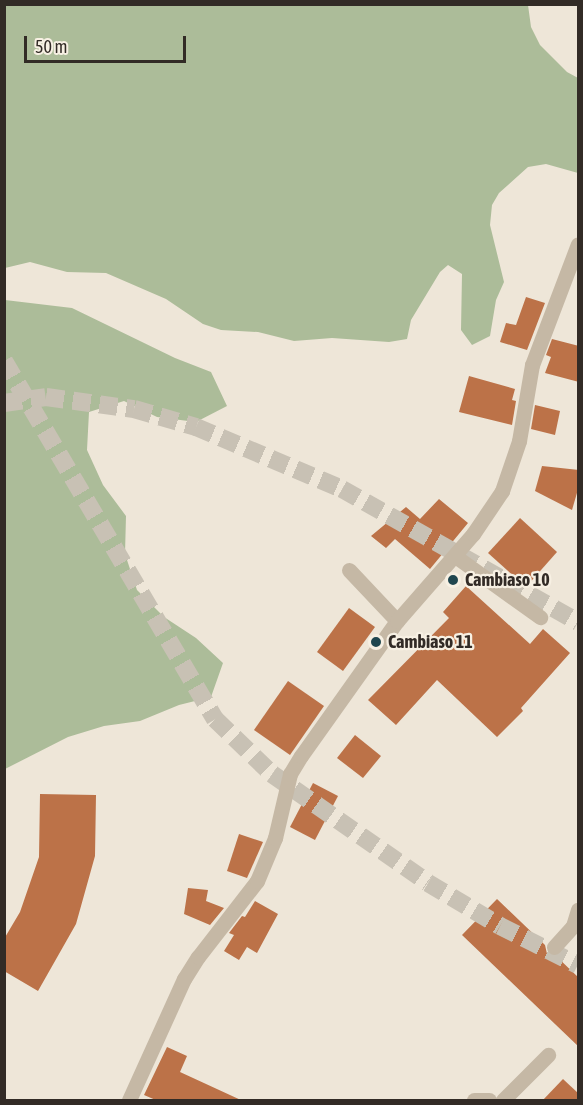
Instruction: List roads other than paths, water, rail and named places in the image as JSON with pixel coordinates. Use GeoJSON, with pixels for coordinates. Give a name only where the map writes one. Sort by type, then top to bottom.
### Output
{"type":"FeatureCollection","features":[{"type":"Feature","properties":{"kind":"street"},"geometry":{"type":"LineString","coordinates":[[129,1101],[184,979],[198,957],[257,881],[275,838],[290,774],[324,720],[397,621],[473,534],[508,478],[519,441],[532,365],[579,244]]}},
{"type":"Feature","properties":{"kind":"street"},"geometry":{"type":"LineString","coordinates":[[455,556],[540,617]]}},
{"type":"Feature","properties":{"kind":"street"},"geometry":{"type":"LineString","coordinates":[[349,570],[397,621]]}},
{"type":"Feature","properties":{"kind":"street"},"geometry":{"type":"LineString","coordinates":[[554,947],[573,926],[579,910]]}},
{"type":"Feature","properties":{"kind":"street"},"geometry":{"type":"LineString","coordinates":[[503,1101],[548,1055]]}},
{"type":"Feature","properties":{"kind":"street"},"geometry":{"type":"LineString","coordinates":[[474,1101],[489,1101]]}},
{"type":"Feature","properties":{"kind":"tunnel"},"geometry":{"type":"LineString","coordinates":[[4,361],[215,719],[272,774],[428,883],[500,926],[578,965]]}},
{"type":"Feature","properties":{"kind":"tunnel"},"geometry":{"type":"LineString","coordinates":[[4,403],[46,397],[134,409],[196,427],[342,489],[578,622]]}},
{"type":"Feature","properties":{"kind":"place","name":"Cambiaso 10"},"geometry":{"type":"Point","coordinates":[453,580]}},
{"type":"Feature","properties":{"kind":"place","name":"Cambiaso 11"},"geometry":{"type":"Point","coordinates":[376,642]}}]}
